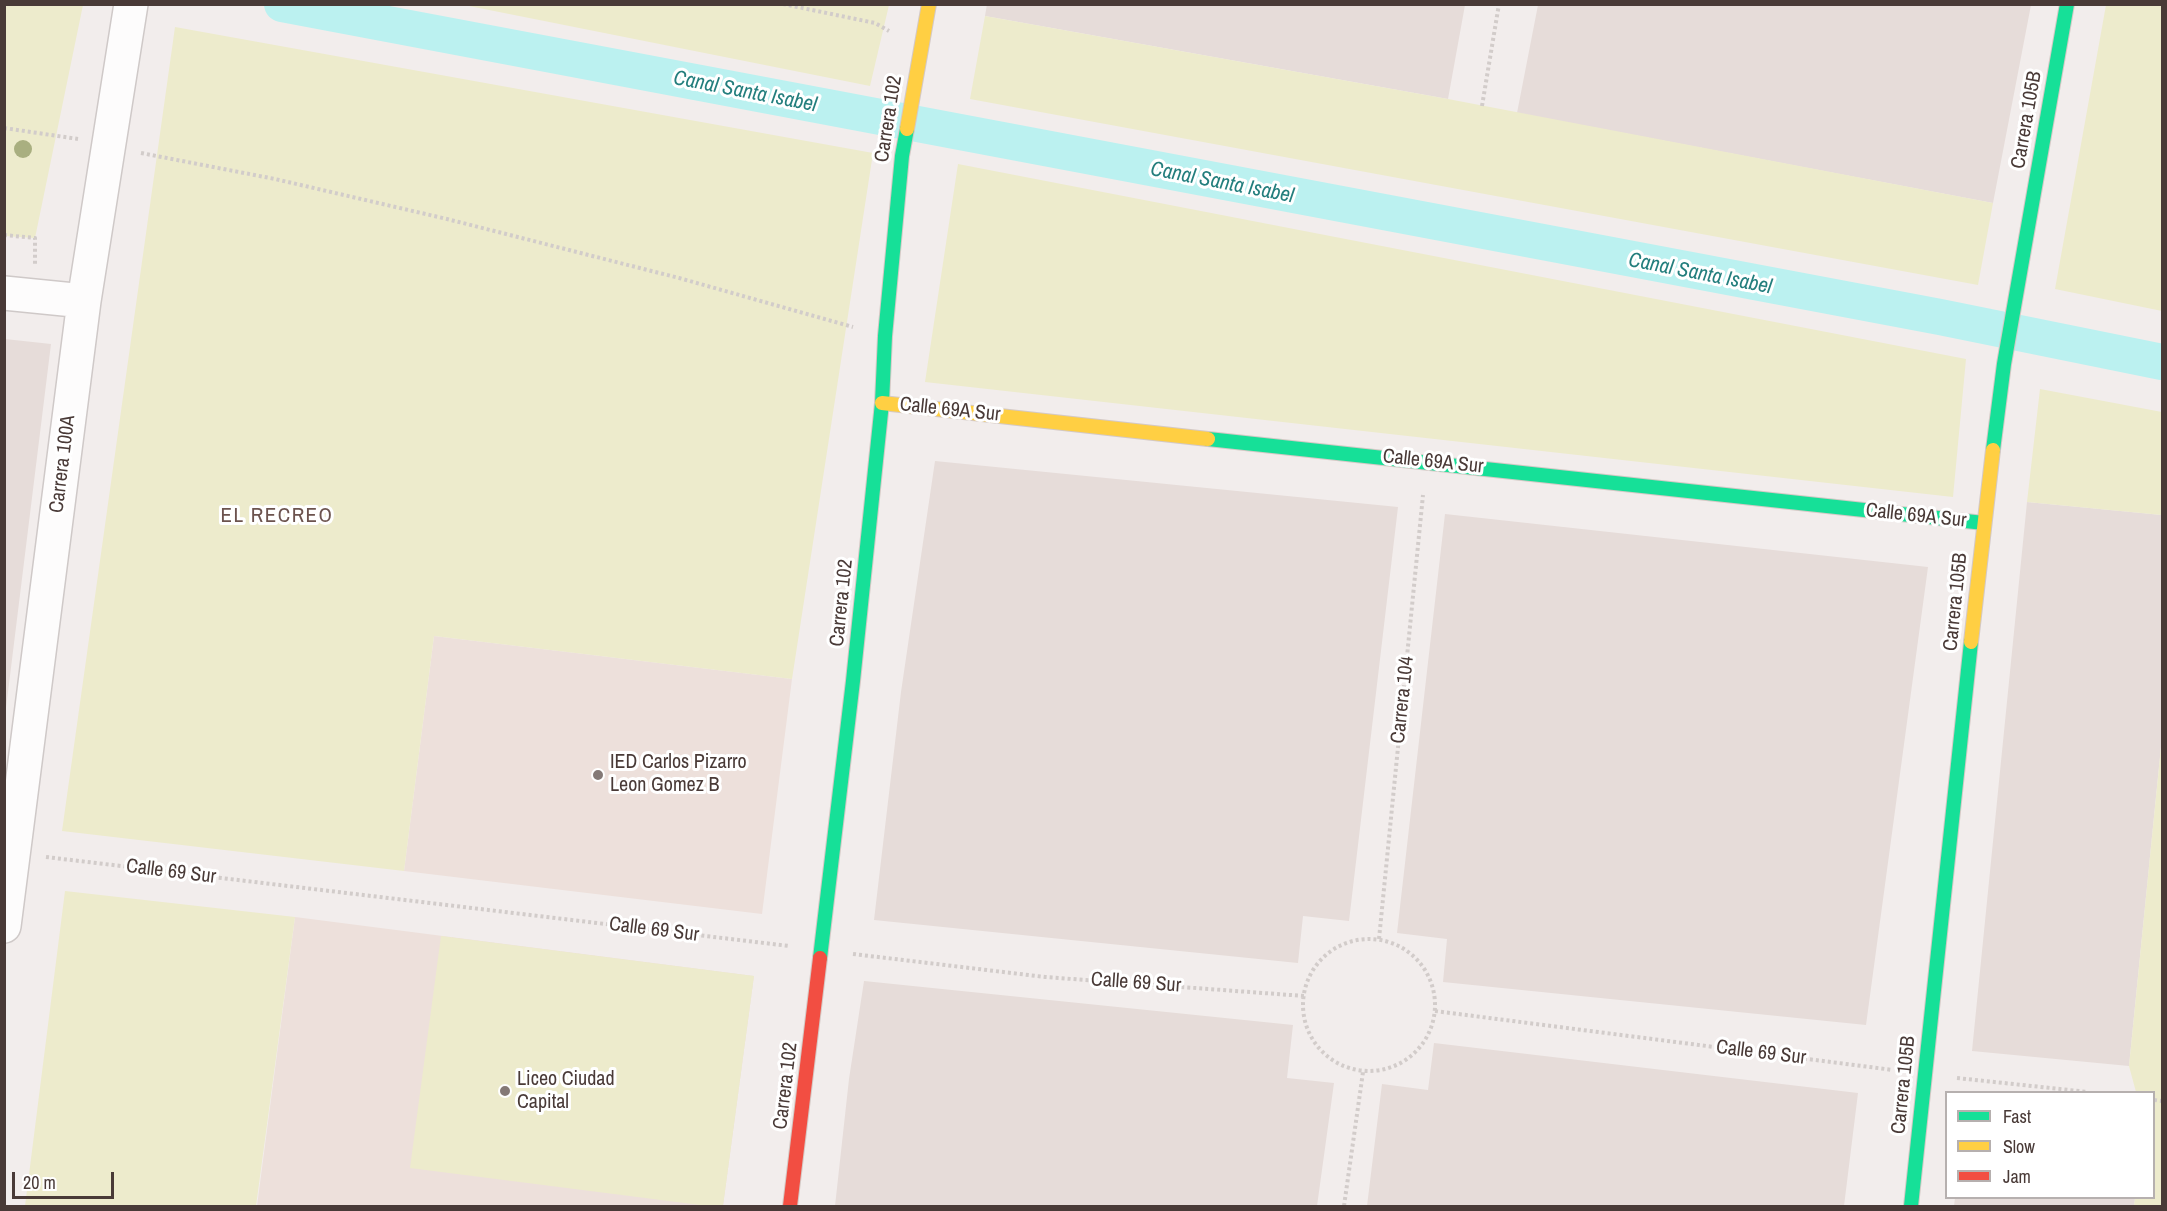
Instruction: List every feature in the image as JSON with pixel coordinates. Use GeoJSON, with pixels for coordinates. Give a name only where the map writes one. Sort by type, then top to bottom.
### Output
{"type":"FeatureCollection","features":[{"type":"Feature","properties":{"kind":"street","name":"Carrera 102"},"geometry":{"type":"LineString","coordinates":[[790,1206],[808,1073],[820,949],[853,681],[882,403],[885,336],[902,156],[929,4]]}},
{"type":"Feature","properties":{"kind":"street","name":"Carrera 105B"},"geometry":{"type":"LineString","coordinates":[[1911,1206],[1984,523],[2004,364],[2067,4]]}},
{"type":"Feature","properties":{"kind":"street","name":"Carrera 100A"},"geometry":{"type":"LineString","coordinates":[[4,926],[84,302],[130,7]]}},
{"type":"Feature","properties":{"kind":"street"},"geometry":{"type":"LineString","coordinates":[[20,295],[84,302]]}},
{"type":"Feature","properties":{"kind":"street","name":"Calle 69A Sur"},"geometry":{"type":"LineString","coordinates":[[882,403],[1984,523]]}},
{"type":"Feature","properties":{"kind":"path"},"geometry":{"type":"LineString","coordinates":[[783,4],[875,23],[920,49]]}},
{"type":"Feature","properties":{"kind":"path"},"geometry":{"type":"LineString","coordinates":[[1482,106],[1498,4]]}},
{"type":"Feature","properties":{"kind":"path"},"geometry":{"type":"LineString","coordinates":[[4,128],[56,135],[156,157],[275,179],[447,219],[679,278],[885,336]]}},
{"type":"Feature","properties":{"kind":"path"},"geometry":{"type":"LineString","coordinates":[[4,236],[34,238],[20,295]]}},
{"type":"Feature","properties":{"kind":"path","name":"Carrera 104"},"geometry":{"type":"LineString","coordinates":[[1379,939],[1426,461]]}},
{"type":"Feature","properties":{"kind":"path","name":"Calle 69 Sur"},"geometry":{"type":"LineString","coordinates":[[13,854],[1045,977],[1304,996]]}},
{"type":"Feature","properties":{"kind":"path"},"geometry":{"type":"LineString","coordinates":[[1379,939],[1398,945],[1414,957],[1427,972],[1434,991],[1435,1011],[1430,1031],[1419,1049],[1403,1062],[1383,1070],[1363,1072],[1342,1066],[1324,1054],[1311,1037],[1304,1017],[1304,996],[1310,976],[1322,959],[1339,947],[1358,940],[1379,939]]}},
{"type":"Feature","properties":{"kind":"path","name":"Calle 69 Sur"},"geometry":{"type":"LineString","coordinates":[[1435,1011],[1925,1074],[2079,1091]]}},
{"type":"Feature","properties":{"kind":"path"},"geometry":{"type":"LineString","coordinates":[[1344,1206],[1363,1072]]}},
{"type":"Feature","properties":{"kind":"shaded area"},"geometry":{"type":"Polygon","coordinates":[[[987,4],[1465,5],[1448,99],[985,16],[987,4]]]}},
{"type":"Feature","properties":{"kind":"shaded area"},"geometry":{"type":"Polygon","coordinates":[[[4,5],[83,5],[35,238],[5,236],[4,5]]]}},
{"type":"Feature","properties":{"kind":"shaded area"},"geometry":{"type":"Polygon","coordinates":[[[464,5],[889,5],[870,86],[464,5]]]}},
{"type":"Feature","properties":{"kind":"shaded area"},"geometry":{"type":"Polygon","coordinates":[[[1538,5],[2031,5],[1993,203],[1517,113],[1538,5]]]}},
{"type":"Feature","properties":{"kind":"shaded area"},"geometry":{"type":"Polygon","coordinates":[[[2106,5],[2162,5],[2162,311],[2055,289],[2106,5]]]}},
{"type":"Feature","properties":{"kind":"shaded area"},"geometry":{"type":"Polygon","coordinates":[[[985,16],[1448,99],[1993,203],[1978,285],[970,99],[985,16]]]}},
{"type":"Feature","properties":{"kind":"shaded area"},"geometry":{"type":"Polygon","coordinates":[[[175,27],[873,153],[792,679],[434,636],[404,871],[62,831],[175,27]]]}},
{"type":"Feature","properties":{"kind":"shaded area"},"geometry":{"type":"Polygon","coordinates":[[[958,164],[1966,359],[1953,497],[925,382],[958,164]]]}},
{"type":"Feature","properties":{"kind":"shaded area"},"geometry":{"type":"Polygon","coordinates":[[[4,339],[51,344],[5,716],[4,339]]]}},
{"type":"Feature","properties":{"kind":"shaded area"},"geometry":{"type":"Polygon","coordinates":[[[2040,389],[2162,412],[2162,515],[2027,502],[2040,389]]]}},
{"type":"Feature","properties":{"kind":"shaded area"},"geometry":{"type":"Polygon","coordinates":[[[935,461],[1398,507],[1349,921],[1303,916],[1298,963],[874,920],[901,692],[935,461]]]}},
{"type":"Feature","properties":{"kind":"shaded area"},"geometry":{"type":"Polygon","coordinates":[[[2027,502],[2162,515],[2162,737],[2129,1066],[1972,1051],[2027,502]]]}},
{"type":"Feature","properties":{"kind":"shaded area"},"geometry":{"type":"Polygon","coordinates":[[[1445,514],[1928,567],[1866,1025],[1443,982],[1447,939],[1397,933],[1445,514]]]}},
{"type":"Feature","properties":{"kind":"shaded area","name":"IED Carlos Pizarro Leon Gomez B"},"geometry":{"type":"Polygon","coordinates":[[[434,636],[792,679],[762,914],[404,871],[434,636]]]}},
{"type":"Feature","properties":{"kind":"shaded area"},"geometry":{"type":"Polygon","coordinates":[[[2162,737],[2162,1206],[2134,1206],[2135,1199],[2155,1199],[2155,1091],[2136,1091],[2129,1066],[2162,737]]]}},
{"type":"Feature","properties":{"kind":"shaded area"},"geometry":{"type":"Polygon","coordinates":[[[65,891],[295,917],[256,1206],[25,1206],[65,891]]]}},
{"type":"Feature","properties":{"kind":"shaded area","name":"Liceo Ciudad Capital"},"geometry":{"type":"Polygon","coordinates":[[[295,917],[754,976],[723,1206],[257,1206],[295,917]]]}},
{"type":"Feature","properties":{"kind":"shaded area","name":"Liceo Ciudad Capital"},"geometry":{"type":"Polygon","coordinates":[[[441,936],[754,976],[723,1206],[708,1206],[410,1168],[441,936]]]}},
{"type":"Feature","properties":{"kind":"shaded area"},"geometry":{"type":"Polygon","coordinates":[[[864,981],[1293,1025],[1287,1078],[1334,1083],[1317,1206],[835,1206],[849,1079],[864,981]]]}},
{"type":"Feature","properties":{"kind":"shaded area"},"geometry":{"type":"Polygon","coordinates":[[[1434,1043],[1858,1093],[1844,1206],[1367,1206],[1382,1084],[1428,1090],[1434,1043]]]}},
{"type":"Feature","properties":{"kind":"shaded area"},"geometry":{"type":"Polygon","coordinates":[[[1955,1199],[2135,1199],[2134,1206],[1954,1206],[1955,1199]]]}},
{"type":"Feature","properties":{"kind":"waterway","name":"Canal Santa Isabel"},"geometry":{"type":"LineString","coordinates":[[282,4],[1940,317],[2162,362]]}},
{"type":"Feature","properties":{"kind":"traffic: fast"},"geometry":{"type":"LineString","coordinates":[[1993,450],[2004,364],[2067,4]]}},
{"type":"Feature","properties":{"kind":"traffic: fast"},"geometry":{"type":"LineString","coordinates":[[820,958],[853,681],[882,403],[885,336],[902,156],[907,129]]}},
{"type":"Feature","properties":{"kind":"traffic: fast"},"geometry":{"type":"LineString","coordinates":[[1208,439],[1984,523]]}},
{"type":"Feature","properties":{"kind":"traffic: fast"},"geometry":{"type":"LineString","coordinates":[[1911,1206],[1971,642]]}},
{"type":"Feature","properties":{"kind":"traffic: slow"},"geometry":{"type":"LineString","coordinates":[[907,129],[929,4]]}},
{"type":"Feature","properties":{"kind":"traffic: slow"},"geometry":{"type":"LineString","coordinates":[[882,403],[1208,439]]}},
{"type":"Feature","properties":{"kind":"traffic: slow"},"geometry":{"type":"LineString","coordinates":[[1971,642],[1993,450]]}},
{"type":"Feature","properties":{"kind":"traffic: jam"},"geometry":{"type":"LineString","coordinates":[[790,1206],[820,958]]}},
{"type":"Feature","properties":{"kind":"place","name":"IED Carlos Pizarro Leon Gomez B"},"geometry":{"type":"Point","coordinates":[598,775]}},
{"type":"Feature","properties":{"kind":"place","name":"Liceo Ciudad Capital"},"geometry":{"type":"Point","coordinates":[505,1091]}},
{"type":"Feature","properties":{"kind":"district","name":"EL RECREO"},"geometry":{"type":"Point","coordinates":[277,516]}}]}
